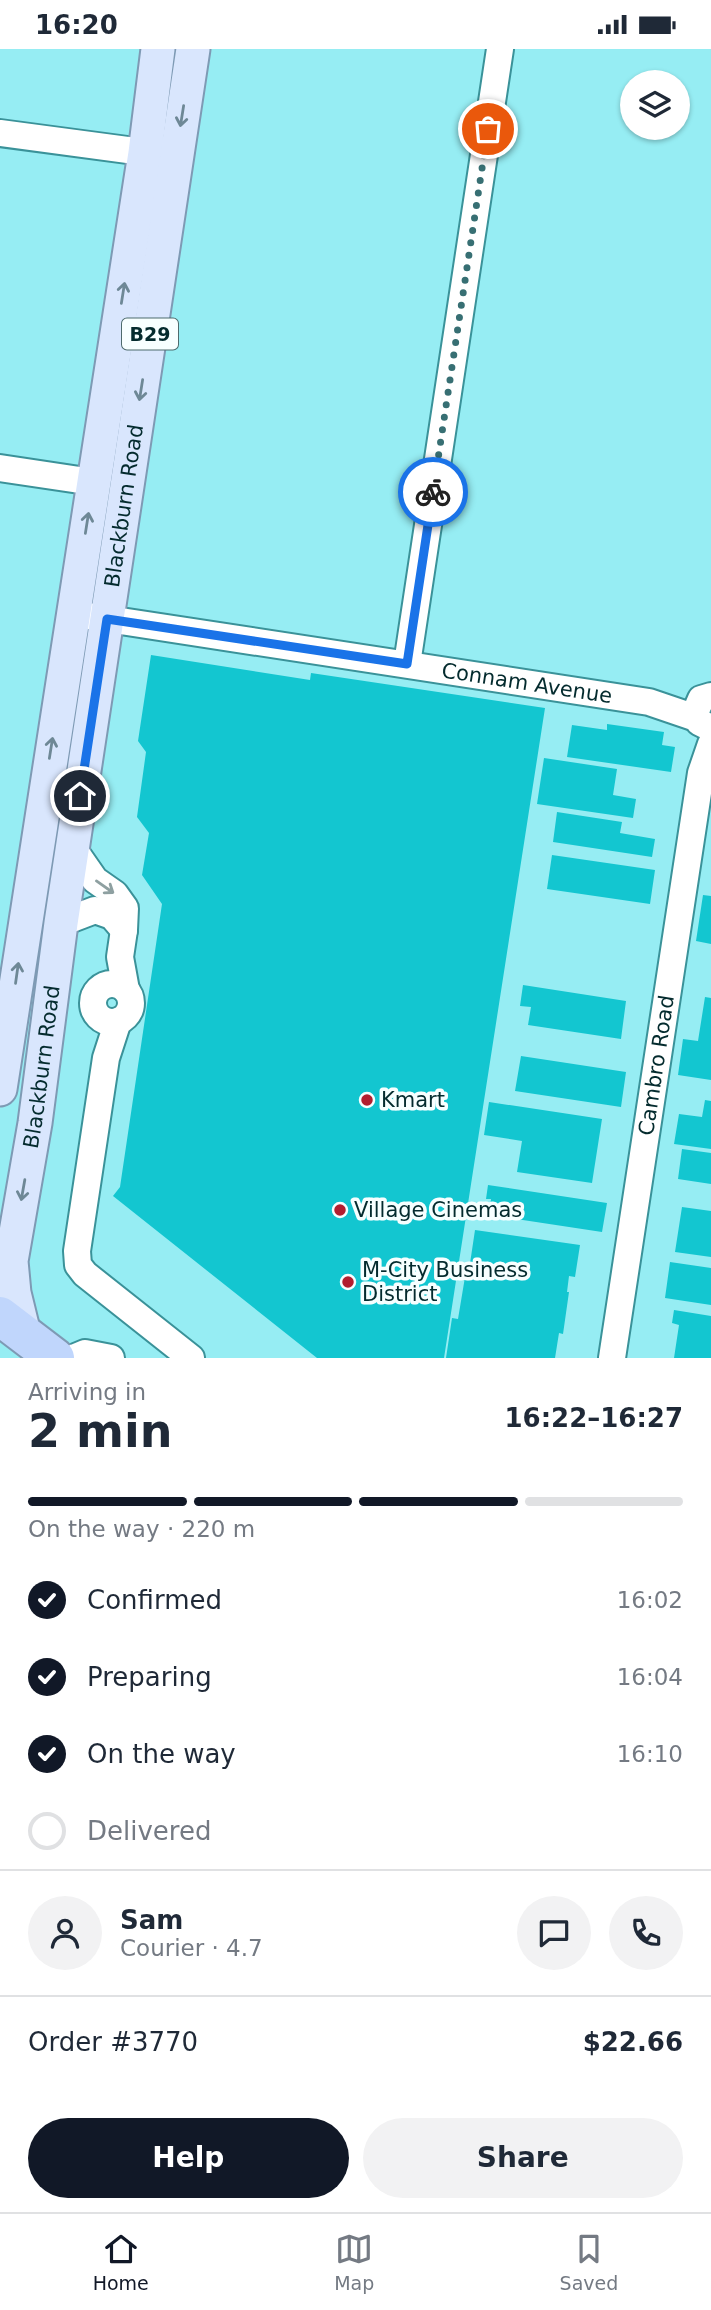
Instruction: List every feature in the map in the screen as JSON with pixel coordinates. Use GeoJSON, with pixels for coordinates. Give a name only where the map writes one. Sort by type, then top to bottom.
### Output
{"type":"FeatureCollection","features":[{"type":"Feature","properties":{"kind":"highway"},"geometry":{"type":"LineString","coordinates":[[12,1325],[55,1358]]}},
{"type":"Feature","properties":{"kind":"main road","name":"Blackburn Road"},"geometry":{"type":"LineString","coordinates":[[12,1325],[14,1293],[6,1266],[35,1123],[61,923],[107,619],[161,154],[158,49]]}},
{"type":"Feature","properties":{"kind":"main road","name":"Blackburn Road"},"geometry":{"type":"LineString","coordinates":[[0,1089],[93,482],[161,154],[192,49]]}},
{"type":"Feature","properties":{"kind":"street"},"geometry":{"type":"LineString","coordinates":[[407,664],[500,49]]}},
{"type":"Feature","properties":{"kind":"street"},"geometry":{"type":"LineString","coordinates":[[0,133],[161,154]]}},
{"type":"Feature","properties":{"kind":"street"},"geometry":{"type":"LineString","coordinates":[[0,468],[93,482]]}},
{"type":"Feature","properties":{"kind":"street","name":"Connam Avenue"},"geometry":{"type":"LineString","coordinates":[[72,614],[705,710]]}},
{"type":"Feature","properties":{"kind":"street","name":"Cambro Road"},"geometry":{"type":"LineString","coordinates":[[612,1358],[701,773],[705,710]]}},
{"type":"Feature","properties":{"kind":"street"},"geometry":{"type":"LineString","coordinates":[[72,847],[95,880],[115,894],[125,908],[120,957],[125,1004],[106,1058],[77,1251],[78,1265],[85,1274],[191,1358]]}},
{"type":"Feature","properties":{"kind":"street"},"geometry":{"type":"LineString","coordinates":[[61,923],[95,910],[112,916],[124,930]]}},
{"type":"Feature","properties":{"kind":"street"},"geometry":{"type":"LineString","coordinates":[[73,1358],[85,1353],[111,1358]]}},
{"type":"Feature","properties":{"kind":"building"},"geometry":{"type":"Polygon","coordinates":[[[151,655],[310,680],[311,673],[545,708],[444,1358],[317,1358],[113,1196],[120,1187],[162,904],[142,875],[149,833],[137,817],[146,752],[138,741],[151,655]]]}},
{"type":"Feature","properties":{"kind":"building"},"geometry":{"type":"Polygon","coordinates":[[[607,724],[664,732],[662,745],[675,747],[671,772],[567,757],[572,725],[607,730],[607,724]]]}},
{"type":"Feature","properties":{"kind":"building"},"geometry":{"type":"Polygon","coordinates":[[[544,758],[617,769],[613,795],[636,799],[633,818],[537,804],[544,758]]]}},
{"type":"Feature","properties":{"kind":"building"},"geometry":{"type":"Polygon","coordinates":[[[557,812],[622,822],[620,833],[655,839],[652,857],[553,842],[557,812]]]}},
{"type":"Feature","properties":{"kind":"building"},"geometry":{"type":"Polygon","coordinates":[[[552,855],[655,870],[650,904],[547,889],[552,855]]]}},
{"type":"Feature","properties":{"kind":"building"},"geometry":{"type":"Polygon","coordinates":[[[703,895],[711,896],[711,944],[696,941],[703,895]]]}},
{"type":"Feature","properties":{"kind":"building"},"geometry":{"type":"Polygon","coordinates":[[[523,985],[626,1001],[621,1039],[528,1025],[531,1007],[520,1006],[523,985]]]}},
{"type":"Feature","properties":{"kind":"building"},"geometry":{"type":"Polygon","coordinates":[[[705,997],[711,998],[711,1080],[678,1075],[683,1039],[698,1041],[705,997]]]}},
{"type":"Feature","properties":{"kind":"building"},"geometry":{"type":"Polygon","coordinates":[[[521,1056],[626,1072],[621,1107],[515,1091],[521,1056]]]}},
{"type":"Feature","properties":{"kind":"building"},"geometry":{"type":"Polygon","coordinates":[[[705,1100],[711,1101],[711,1149],[674,1144],[679,1114],[702,1117],[705,1100]]]}},
{"type":"Feature","properties":{"kind":"building"},"geometry":{"type":"Polygon","coordinates":[[[489,1102],[602,1119],[592,1183],[517,1172],[522,1141],[484,1135],[489,1102]]]}},
{"type":"Feature","properties":{"kind":"building"},"geometry":{"type":"Polygon","coordinates":[[[682,1149],[711,1153],[711,1184],[678,1179],[682,1149]]]}},
{"type":"Feature","properties":{"kind":"building"},"geometry":{"type":"Polygon","coordinates":[[[488,1185],[607,1203],[602,1232],[489,1215],[491,1199],[486,1199],[488,1185]]]}},
{"type":"Feature","properties":{"kind":"building"},"geometry":{"type":"Polygon","coordinates":[[[682,1207],[711,1211],[711,1257],[675,1252],[682,1207]]]}},
{"type":"Feature","properties":{"kind":"building"},"geometry":{"type":"Polygon","coordinates":[[[475,1230],[580,1245],[575,1277],[569,1276],[563,1334],[559,1333],[555,1358],[446,1358],[452,1318],[458,1319],[465,1277],[468,1277],[475,1230]]]}},
{"type":"Feature","properties":{"kind":"building"},"geometry":{"type":"Polygon","coordinates":[[[670,1262],[711,1268],[711,1305],[665,1298],[670,1262]]]}},
{"type":"Feature","properties":{"kind":"building"},"geometry":{"type":"Polygon","coordinates":[[[674,1310],[711,1316],[711,1358],[674,1358],[679,1325],[672,1323],[674,1310]]]}},
{"type":"Feature","properties":{"kind":"way so far"},"geometry":{"type":"LineString","coordinates":[[433,492],[488,129]]}},
{"type":"Feature","properties":{"kind":"place","name":"Kmart"},"geometry":{"type":"Point","coordinates":[367,1100]}},
{"type":"Feature","properties":{"kind":"place","name":"Village Cinemas"},"geometry":{"type":"Point","coordinates":[340,1210]}},
{"type":"Feature","properties":{"kind":"place","name":"M-City Business District"},"geometry":{"type":"Point","coordinates":[348,1282]}},
{"type":"Feature","properties":{"kind":"route"},"geometry":{"type":"LineString","coordinates":[[80,796],[107,619],[407,664],[433,492]]}}]}
